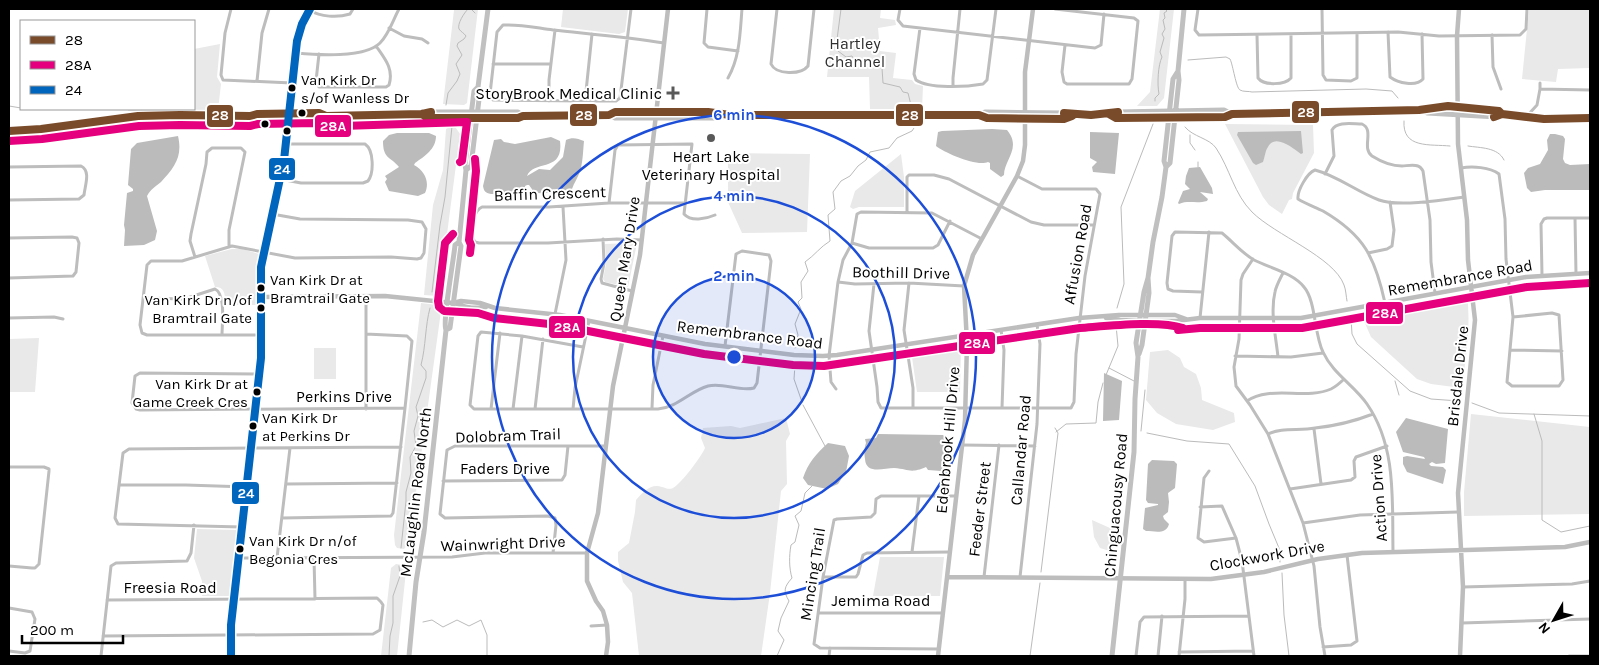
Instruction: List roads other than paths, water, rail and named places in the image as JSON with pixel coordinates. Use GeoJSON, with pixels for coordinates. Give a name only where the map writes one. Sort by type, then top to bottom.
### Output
{"type":"FeatureCollection","features":[{"type":"Feature","properties":{"kind":"main road","name":"McLaughlin Road North"},"geometry":{"type":"LineString","coordinates":[[466,170],[471,166],[480,92],[478,87],[488,9]]}},
{"type":"Feature","properties":{"kind":"main road","name":"Chinguacousy Road"},"geometry":{"type":"LineString","coordinates":[[1166,167],[1170,163],[1176,111],[1184,9]]}},
{"type":"Feature","properties":{"kind":"main road","name":"Chinguacousy Road"},"geometry":{"type":"LineString","coordinates":[[1112,656],[1134,452],[1134,399],[1138,357],[1136,343],[1149,293],[1148,278],[1166,167],[1164,161],[1173,79],[1178,71]]}},
{"type":"Feature","properties":{"kind":"main road","name":"McLaughlin Road North"},"geometry":{"type":"LineString","coordinates":[[409,656],[446,330],[444,327],[450,302],[455,245],[459,242],[466,170],[464,165],[470,118],[474,91],[478,87]]}},
{"type":"Feature","properties":{"kind":"main road"},"geometry":{"type":"LineString","coordinates":[[1419,110],[1426,107],[1457,107],[1499,111],[1502,114],[1544,119],[1590,118]]}},
{"type":"Feature","properties":{"kind":"main road"},"geometry":{"type":"LineString","coordinates":[[422,114],[427,118],[518,118],[523,116],[609,115],[615,112],[708,112],[730,115],[979,115],[987,118],[1025,116],[1064,120],[1072,116],[1117,112],[1224,110],[1232,114]]}},
{"type":"Feature","properties":{"kind":"main road"},"geometry":{"type":"LineString","coordinates":[[1109,114],[1116,118],[1175,118],[1225,116],[1232,114],[1419,110],[1427,113],[1497,117],[1502,114]]}},
{"type":"Feature","properties":{"kind":"main road"},"geometry":{"type":"LineString","coordinates":[[250,116],[258,120],[319,119],[326,116],[422,114],[428,112],[518,112],[523,116]]}},
{"type":"Feature","properties":{"kind":"main road"},"geometry":{"type":"LineString","coordinates":[[9,131],[47,129],[100,120],[141,116],[250,116],[257,114],[319,113],[326,116]]}},
{"type":"Feature","properties":{"kind":"main road"},"geometry":{"type":"LineString","coordinates":[[609,115],[615,118],[719,118],[730,115]]}},
{"type":"Feature","properties":{"kind":"street"},"geometry":{"type":"LineString","coordinates":[[231,9],[225,33],[221,77],[228,81],[292,84]]}},
{"type":"Feature","properties":{"kind":"street"},"geometry":{"type":"LineString","coordinates":[[256,81],[262,33],[270,9]]}},
{"type":"Feature","properties":{"kind":"street"},"geometry":{"type":"LineString","coordinates":[[231,656],[238,558],[260,374],[261,267],[280,179],[300,31],[310,9],[321,15],[345,16],[350,14],[353,9]]}},
{"type":"Feature","properties":{"kind":"street"},"geometry":{"type":"LineString","coordinates":[[296,53],[361,53],[376,46],[383,40],[399,9]]}},
{"type":"Feature","properties":{"kind":"street"},"geometry":{"type":"LineString","coordinates":[[631,9],[628,38],[620,98],[616,101],[493,100],[490,94],[497,32],[504,25],[628,38],[664,43]]}},
{"type":"Feature","properties":{"kind":"street","name":"Queen Mary Drive"},"geometry":{"type":"LineString","coordinates":[[606,656],[608,642],[607,625],[603,611],[587,581],[587,553],[598,513],[613,386],[642,240],[668,9]]}},
{"type":"Feature","properties":{"kind":"street"},"geometry":{"type":"LineString","coordinates":[[707,9],[704,43],[708,47],[738,51]]}},
{"type":"Feature","properties":{"kind":"street"},"geometry":{"type":"LineString","coordinates":[[728,78],[734,68],[738,51],[742,9]]}},
{"type":"Feature","properties":{"kind":"street"},"geometry":{"type":"LineString","coordinates":[[777,9],[773,67],[778,71],[799,72],[808,66],[814,9]]}},
{"type":"Feature","properties":{"kind":"street"},"geometry":{"type":"LineString","coordinates":[[900,9],[898,20],[903,26],[1095,48],[1099,47],[1102,40],[1104,14]]}},
{"type":"Feature","properties":{"kind":"street"},"geometry":{"type":"LineString","coordinates":[[953,86],[952,78],[960,9]]}},
{"type":"Feature","properties":{"kind":"street"},"geometry":{"type":"LineString","coordinates":[[920,28],[914,74],[916,80],[923,84],[977,85],[987,80],[996,9]]}},
{"type":"Feature","properties":{"kind":"street","name":"Edenbrook Hill Drive"},"geometry":{"type":"LineString","coordinates":[[938,656],[965,408],[966,335],[964,286],[968,268],[1017,176],[1024,153],[1025,72],[1033,9]]}},
{"type":"Feature","properties":{"kind":"street"},"geometry":{"type":"LineString","coordinates":[[1055,9],[1134,18],[1138,21],[1132,79],[1129,84],[1067,84],[1064,82],[1062,72],[1065,45]]}},
{"type":"Feature","properties":{"kind":"street"},"geometry":{"type":"LineString","coordinates":[[1198,9],[1195,30],[1199,35],[1388,32],[1457,36],[1523,34],[1526,29],[1527,9]]}},
{"type":"Feature","properties":{"kind":"street"},"geometry":{"type":"LineString","coordinates":[[1322,9],[1324,78],[1330,82],[1356,79],[1357,33]]}},
{"type":"Feature","properties":{"kind":"street","name":"Brisdale Drive"},"geometry":{"type":"LineString","coordinates":[[1460,9],[1457,36],[1457,114],[1460,168],[1467,220],[1468,260],[1475,320],[1459,480],[1458,512],[1462,587],[1460,656]]}},
{"type":"Feature","properties":{"kind":"street"},"geometry":{"type":"LineString","coordinates":[[389,28],[404,36],[422,39],[428,43]]}},
{"type":"Feature","properties":{"kind":"street"},"geometry":{"type":"LineString","coordinates":[[549,101],[555,30]]}},
{"type":"Feature","properties":{"kind":"street"},"geometry":{"type":"LineString","coordinates":[[1388,32],[1390,77],[1392,80],[1405,83],[1419,83],[1424,77],[1422,34]]}},
{"type":"Feature","properties":{"kind":"street"},"geometry":{"type":"LineString","coordinates":[[584,101],[592,34]]}},
{"type":"Feature","properties":{"kind":"street"},"geometry":{"type":"LineString","coordinates":[[1257,35],[1258,78],[1264,83],[1286,82],[1291,78],[1291,34]]}},
{"type":"Feature","properties":{"kind":"street"},"geometry":{"type":"LineString","coordinates":[[1492,35],[1493,67],[1501,89]]}},
{"type":"Feature","properties":{"kind":"street"},"geometry":{"type":"LineString","coordinates":[[319,54],[316,81],[319,87],[386,87],[390,81],[390,69],[376,46]]}},
{"type":"Feature","properties":{"kind":"street"},"geometry":{"type":"LineString","coordinates":[[493,64],[551,64]]}},
{"type":"Feature","properties":{"kind":"street"},"geometry":{"type":"LineString","coordinates":[[1527,117],[1537,105],[1540,83]]}},
{"type":"Feature","properties":{"kind":"street"},"geometry":{"type":"LineString","coordinates":[[1540,89],[1590,90]]}},
{"type":"Feature","properties":{"kind":"street"},"geometry":{"type":"LineString","coordinates":[[1325,174],[1334,156],[1332,128],[1337,125],[1362,124],[1366,126],[1368,130],[1367,150],[1372,156],[1390,164],[1416,166],[1422,169],[1430,227],[1431,262],[1435,294]]}},
{"type":"Feature","properties":{"kind":"street"},"geometry":{"type":"LineString","coordinates":[[280,179],[301,183],[363,183],[370,180],[371,175],[371,152],[370,147],[365,144],[285,144]]}},
{"type":"Feature","properties":{"kind":"street"},"geometry":{"type":"LineString","coordinates":[[609,203],[616,147],[621,144],[692,144],[684,214],[687,217],[708,218],[715,215]]}},
{"type":"Feature","properties":{"kind":"street"},"geometry":{"type":"LineString","coordinates":[[195,257],[190,241],[191,234],[207,152],[212,148],[241,148],[245,152],[229,230],[229,247]]}},
{"type":"Feature","properties":{"kind":"street"},"geometry":{"type":"LineString","coordinates":[[9,167],[81,166],[87,172],[84,195],[79,199],[9,200]]}},
{"type":"Feature","properties":{"kind":"street"},"geometry":{"type":"LineString","coordinates":[[1460,168],[1475,167],[1495,171],[1499,174],[1513,317],[1506,380],[1512,386],[1557,387],[1563,380],[1561,320],[1558,314],[1513,317]]}},
{"type":"Feature","properties":{"kind":"street"},"geometry":{"type":"LineString","coordinates":[[1385,303],[1378,272],[1368,253],[1348,228],[1322,210],[1298,199],[1298,194],[1310,173],[1315,170],[1380,200],[1390,202],[1427,202],[1465,197]]}},
{"type":"Feature","properties":{"kind":"street"},"geometry":{"type":"LineString","coordinates":[[906,212],[907,180],[909,175],[934,175],[945,178],[1035,224],[1094,225]]}},
{"type":"Feature","properties":{"kind":"street","name":"Affusion Road"},"geometry":{"type":"LineString","coordinates":[[1017,176],[1042,189],[1096,189],[1100,196],[1084,276],[1073,406],[1069,408],[1038,408]]}},
{"type":"Feature","properties":{"kind":"street"},"geometry":{"type":"LineString","coordinates":[[1368,253],[1392,246],[1394,224],[1390,202]]}},
{"type":"Feature","properties":{"kind":"street","name":"Baffin Crescent"},"geometry":{"type":"LineString","coordinates":[[642,240],[479,243],[475,242],[472,237],[475,214],[480,208],[609,203],[684,203]]}},
{"type":"Feature","properties":{"kind":"street"},"geometry":{"type":"LineString","coordinates":[[555,314],[566,260],[562,206]]}},
{"type":"Feature","properties":{"kind":"street"},"geometry":{"type":"LineString","coordinates":[[836,389],[831,382],[829,356],[838,282],[843,260],[852,243],[855,217],[858,212],[932,213],[950,221],[982,240]]}},
{"type":"Feature","properties":{"kind":"street"},"geometry":{"type":"LineString","coordinates":[[261,335],[147,335],[142,333],[140,325],[146,267],[150,262],[177,262],[229,247],[241,247],[295,258],[391,257],[416,260],[424,253],[426,229],[420,221],[393,219],[300,220],[272,214]]}},
{"type":"Feature","properties":{"kind":"street"},"geometry":{"type":"LineString","coordinates":[[1542,275],[1542,221],[1547,218],[1590,218]]}},
{"type":"Feature","properties":{"kind":"street"},"geometry":{"type":"LineString","coordinates":[[1575,218],[1576,274]]}},
{"type":"Feature","properties":{"kind":"street"},"geometry":{"type":"LineString","coordinates":[[852,243],[869,248],[933,248],[938,245],[950,221]]}},
{"type":"Feature","properties":{"kind":"street"},"geometry":{"type":"LineString","coordinates":[[1200,318],[1209,232],[1179,232],[1173,234],[1167,287],[1170,291],[1202,292]]}},
{"type":"Feature","properties":{"kind":"street","name":"Action Drive"},"geometry":{"type":"LineString","coordinates":[[1209,232],[1222,233],[1253,260],[1283,273],[1304,286],[1310,299],[1323,353],[1332,368],[1362,397],[1373,414],[1387,446],[1391,472],[1394,551]]}},
{"type":"Feature","properties":{"kind":"street"},"geometry":{"type":"LineString","coordinates":[[9,238],[72,237],[77,238],[79,244],[76,272],[73,276],[9,278]]}},
{"type":"Feature","properties":{"kind":"street"},"geometry":{"type":"LineString","coordinates":[[603,240],[604,263],[602,283],[633,291]]}},
{"type":"Feature","properties":{"kind":"street"},"geometry":{"type":"LineString","coordinates":[[583,347],[522,336],[483,332],[479,334],[470,405],[474,409],[652,408],[670,406],[698,390],[710,386],[754,388],[757,383],[771,261],[767,254],[742,251],[736,254],[725,346]]}},
{"type":"Feature","properties":{"kind":"street"},"geometry":{"type":"LineString","coordinates":[[1253,260],[1241,280],[1239,339],[1234,367],[1236,386],[1268,434],[1303,523],[1312,560],[1325,656]]}},
{"type":"Feature","properties":{"kind":"street"},"geometry":{"type":"LineString","coordinates":[[1278,357],[1274,319],[1275,293],[1283,273]]}},
{"type":"Feature","properties":{"kind":"street","name":"Remembrance Road"},"geometry":{"type":"LineString","coordinates":[[261,297],[392,296],[450,302],[461,306],[555,314],[705,344],[794,355],[829,356],[1100,316],[1120,320],[1175,315],[1186,319],[1274,319],[1314,316],[1509,280],[1542,275],[1590,273]]}},
{"type":"Feature","properties":{"kind":"street","name":"Boothill Drive"},"geometry":{"type":"LineString","coordinates":[[838,282],[964,286]]}},
{"type":"Feature","properties":{"kind":"street"},"geometry":{"type":"LineString","coordinates":[[909,283],[904,326],[913,388],[913,408]]}},
{"type":"Feature","properties":{"kind":"street"},"geometry":{"type":"LineString","coordinates":[[874,284],[869,328],[878,405],[884,408],[1038,408]]}},
{"type":"Feature","properties":{"kind":"street"},"geometry":{"type":"LineString","coordinates":[[143,298],[184,298],[211,290],[219,290],[222,296],[222,335]]}},
{"type":"Feature","properties":{"kind":"street"},"geometry":{"type":"LineString","coordinates":[[366,296],[366,409]]}},
{"type":"Feature","properties":{"kind":"street"},"geometry":{"type":"LineString","coordinates":[[9,318],[54,317],[63,320]]}},
{"type":"Feature","properties":{"kind":"street"},"geometry":{"type":"LineString","coordinates":[[573,408],[575,388],[589,321]]}},
{"type":"Feature","properties":{"kind":"street","name":"Callandar Road"},"geometry":{"type":"LineString","coordinates":[[1020,577],[1038,408],[1040,344],[1037,325]]}},
{"type":"Feature","properties":{"kind":"street"},"geometry":{"type":"LineString","coordinates":[[1001,330],[1004,350],[1002,408]]}},
{"type":"Feature","properties":{"kind":"street","name":"Perkins Drive"},"geometry":{"type":"LineString","coordinates":[[260,374],[140,373],[135,376],[132,403],[136,409],[140,410],[405,408],[412,341],[407,336],[366,334]]}},
{"type":"Feature","properties":{"kind":"street"},"geometry":{"type":"LineString","coordinates":[[491,409],[500,334]]}},
{"type":"Feature","properties":{"kind":"street"},"geometry":{"type":"LineString","coordinates":[[514,409],[522,336]]}},
{"type":"Feature","properties":{"kind":"street"},"geometry":{"type":"LineString","coordinates":[[652,408],[653,385],[663,336]]}},
{"type":"Feature","properties":{"kind":"street"},"geometry":{"type":"LineString","coordinates":[[535,409],[543,339]]}},
{"type":"Feature","properties":{"kind":"street"},"geometry":{"type":"LineString","coordinates":[[1510,350],[1562,351]]}},
{"type":"Feature","properties":{"kind":"street"},"geometry":{"type":"LineString","coordinates":[[1235,356],[1278,357],[1323,353]]}},
{"type":"Feature","properties":{"kind":"street"},"geometry":{"type":"LineString","coordinates":[[1247,401],[1257,395],[1327,390],[1344,380]]}},
{"type":"Feature","properties":{"kind":"street"},"geometry":{"type":"LineString","coordinates":[[282,518],[389,517],[393,512],[405,408]]}},
{"type":"Feature","properties":{"kind":"street"},"geometry":{"type":"LineString","coordinates":[[1268,434],[1277,430],[1314,429],[1346,423],[1373,414]]}},
{"type":"Feature","properties":{"kind":"street"},"geometry":{"type":"LineString","coordinates":[[1314,429],[1321,484]]}},
{"type":"Feature","properties":{"kind":"street"},"geometry":{"type":"LineString","coordinates":[[962,445],[1034,446]]}},
{"type":"Feature","properties":{"kind":"street","name":"Feeder Street"},"geometry":{"type":"LineString","coordinates":[[984,576],[999,445]]}},
{"type":"Feature","properties":{"kind":"street","name":"Faders Drive"},"geometry":{"type":"LineString","coordinates":[[443,481],[562,480],[565,475],[568,446]]}},
{"type":"Feature","properties":{"kind":"street","name":"Dolobram Trail"},"geometry":{"type":"LineString","coordinates":[[553,553],[556,525],[554,518],[548,516],[445,518],[440,514],[447,452],[451,447],[606,446]]}},
{"type":"Feature","properties":{"kind":"street"},"geometry":{"type":"LineString","coordinates":[[1290,488],[1352,480],[1356,474],[1354,461],[1356,456],[1387,446]]}},
{"type":"Feature","properties":{"kind":"street"},"geometry":{"type":"LineString","coordinates":[[242,527],[118,524],[115,520],[123,453],[127,449],[401,447]]}},
{"type":"Feature","properties":{"kind":"street"},"geometry":{"type":"LineString","coordinates":[[277,558],[290,448]]}},
{"type":"Feature","properties":{"kind":"street"},"geometry":{"type":"LineString","coordinates":[[9,467],[44,467],[49,469],[39,564],[36,568],[9,566]]}},
{"type":"Feature","properties":{"kind":"street"},"geometry":{"type":"LineString","coordinates":[[1209,471],[1204,478],[1200,508],[1198,534],[1200,540],[1209,542],[1236,538]]}},
{"type":"Feature","properties":{"kind":"street"},"geometry":{"type":"LineString","coordinates":[[286,484],[397,483]]}},
{"type":"Feature","properties":{"kind":"street"},"geometry":{"type":"LineString","coordinates":[[119,485],[247,487]]}},
{"type":"Feature","properties":{"kind":"street","name":"Mincing Trail"},"geometry":{"type":"LineString","coordinates":[[830,648],[817,648],[814,644],[823,577],[834,520],[837,518],[871,517],[875,513],[875,501],[878,496],[956,496]]}},
{"type":"Feature","properties":{"kind":"street"},"geometry":{"type":"LineString","coordinates":[[912,552],[919,496]]}},
{"type":"Feature","properties":{"kind":"street"},"geometry":{"type":"LineString","coordinates":[[1200,508],[1222,506],[1236,538],[1245,575],[1254,656]]}},
{"type":"Feature","properties":{"kind":"street"},"geometry":{"type":"LineString","coordinates":[[1303,523],[1360,515],[1458,512]]}},
{"type":"Feature","properties":{"kind":"street"},"geometry":{"type":"LineString","coordinates":[[101,656],[112,564],[187,561],[190,558],[194,525]]}},
{"type":"Feature","properties":{"kind":"street","name":"Clockwork Drive"},"geometry":{"type":"LineString","coordinates":[[947,577],[1217,579],[1264,572],[1312,560],[1347,554],[1565,546],[1590,542]]}},
{"type":"Feature","properties":{"kind":"street"},"geometry":{"type":"LineString","coordinates":[[823,577],[856,577],[863,555],[867,553],[950,552]]}},
{"type":"Feature","properties":{"kind":"street","name":"Wainwright Drive"},"geometry":{"type":"LineString","coordinates":[[238,558],[452,557],[485,553],[587,553]]}},
{"type":"Feature","properties":{"kind":"street"},"geometry":{"type":"LineString","coordinates":[[1323,647],[1351,645],[1357,641],[1347,554]]}},
{"type":"Feature","properties":{"kind":"street"},"geometry":{"type":"LineString","coordinates":[[314,558],[315,599]]}},
{"type":"Feature","properties":{"kind":"street"},"geometry":{"type":"LineString","coordinates":[[1185,579],[1179,654],[1253,651]]}},
{"type":"Feature","properties":{"kind":"street"},"geometry":{"type":"LineString","coordinates":[[1462,587],[1572,584],[1590,581]]}},
{"type":"Feature","properties":{"kind":"street","name":"Freesia Road"},"geometry":{"type":"LineString","coordinates":[[107,600],[377,598],[383,605],[380,630],[376,633],[231,635]]}},
{"type":"Feature","properties":{"kind":"street"},"geometry":{"type":"LineString","coordinates":[[9,608],[32,612],[35,619],[30,651],[25,653],[9,651]]}},
{"type":"Feature","properties":{"kind":"street","name":"Jemima Road"},"geometry":{"type":"LineString","coordinates":[[818,613],[943,613]]}},
{"type":"Feature","properties":{"kind":"street"},"geometry":{"type":"LineString","coordinates":[[1136,656],[1141,619],[1147,616],[1249,616]]}},
{"type":"Feature","properties":{"kind":"street"},"geometry":{"type":"LineString","coordinates":[[1158,656],[1162,616]]}},
{"type":"Feature","properties":{"kind":"street"},"geometry":{"type":"LineString","coordinates":[[1461,622],[1590,619]]}},
{"type":"Feature","properties":{"kind":"street"},"geometry":{"type":"LineString","coordinates":[[591,626],[607,625]]}},
{"type":"Feature","properties":{"kind":"street"},"geometry":{"type":"LineString","coordinates":[[103,636],[231,635]]}},
{"type":"Feature","properties":{"kind":"street"},"geometry":{"type":"LineString","coordinates":[[829,656],[830,648],[939,649]]}},
{"type":"Feature","properties":{"kind":"street"},"geometry":{"type":"LineString","coordinates":[[1569,656],[1590,656]]}},
{"type":"Feature","properties":{"kind":"waterway"},"geometry":{"type":"LineString","coordinates":[[446,105],[448,93],[460,74],[456,64],[462,55],[457,46],[466,36],[459,29],[459,24],[468,9]]}},
{"type":"Feature","properties":{"kind":"waterway"},"geometry":{"type":"LineString","coordinates":[[471,9],[475,13]]}},
{"type":"Feature","properties":{"kind":"waterway"},"geometry":{"type":"LineString","coordinates":[[841,9],[836,47],[838,51],[846,57],[852,56],[855,61],[859,60],[868,65],[873,62],[875,67],[882,68],[883,83],[900,87],[903,92],[908,93],[911,105]]}},
{"type":"Feature","properties":{"kind":"waterway"},"geometry":{"type":"LineString","coordinates":[[1155,101],[1159,94],[1158,75],[1162,57],[1160,52],[1164,38],[1162,34],[1165,29],[1163,20],[1165,18],[1164,13],[1167,11],[1165,9]]}},
{"type":"Feature","properties":{"kind":"waterway"},"geometry":{"type":"LineString","coordinates":[[1188,60],[1226,57],[1230,59],[1237,85],[1243,91],[1366,89],[1392,91],[1398,98]]}},
{"type":"Feature","properties":{"kind":"waterway"},"geometry":{"type":"LineString","coordinates":[[9,106],[20,108]]}},
{"type":"Feature","properties":{"kind":"waterway"},"geometry":{"type":"LineString","coordinates":[[1404,121],[1405,130],[1412,141],[1426,145],[1450,146]]}},
{"type":"Feature","properties":{"kind":"waterway"},"geometry":{"type":"LineString","coordinates":[[1117,308],[1124,284],[1121,207],[1153,124]]}},
{"type":"Feature","properties":{"kind":"waterway"},"geometry":{"type":"LineString","coordinates":[[795,348],[798,335],[795,324],[801,309],[798,302],[802,298],[801,282],[808,271],[805,262],[830,241],[828,215],[835,209],[833,192],[841,181],[850,176],[866,160],[870,152],[889,148],[897,138],[912,131],[916,125]]}},
{"type":"Feature","properties":{"kind":"waterway"},"geometry":{"type":"LineString","coordinates":[[432,292],[445,197],[452,126]]}},
{"type":"Feature","properties":{"kind":"waterway"},"geometry":{"type":"LineString","coordinates":[[1185,127],[1216,148],[1236,189],[1252,212],[1262,221],[1329,265],[1345,287],[1347,301]]}},
{"type":"Feature","properties":{"kind":"waterway"},"geometry":{"type":"LineString","coordinates":[[1190,135],[1190,143],[1195,150]]}},
{"type":"Feature","properties":{"kind":"waterway"},"geometry":{"type":"LineString","coordinates":[[1468,146],[1493,150],[1504,160]]}},
{"type":"Feature","properties":{"kind":"waterway"},"geometry":{"type":"LineString","coordinates":[[1198,162],[1198,167]]}},
{"type":"Feature","properties":{"kind":"waterway"},"geometry":{"type":"LineString","coordinates":[[401,548],[406,492],[411,473],[410,457],[416,446],[414,431],[418,416],[416,407],[426,378],[426,371],[421,365],[430,308]]}},
{"type":"Feature","properties":{"kind":"waterway"},"geometry":{"type":"LineString","coordinates":[[1351,318],[1352,334],[1357,344],[1410,391],[1431,399],[1459,401]]}},
{"type":"Feature","properties":{"kind":"waterway"},"geometry":{"type":"LineString","coordinates":[[1106,375],[1118,346],[1116,325]]}},
{"type":"Feature","properties":{"kind":"waterway"},"geometry":{"type":"LineString","coordinates":[[795,365],[794,379],[802,402]]}},
{"type":"Feature","properties":{"kind":"waterway"},"geometry":{"type":"LineString","coordinates":[[1109,368],[1134,381]]}},
{"type":"Feature","properties":{"kind":"waterway"},"geometry":{"type":"LineString","coordinates":[[1395,381],[1399,395]]}},
{"type":"Feature","properties":{"kind":"waterway"},"geometry":{"type":"LineString","coordinates":[[1056,432],[1066,424],[1096,423],[1098,402],[1103,383]]}},
{"type":"Feature","properties":{"kind":"waterway"},"geometry":{"type":"LineString","coordinates":[[1141,431],[1145,390]]}},
{"type":"Feature","properties":{"kind":"waterway"},"geometry":{"type":"LineString","coordinates":[[1472,403],[1499,413],[1590,416]]}},
{"type":"Feature","properties":{"kind":"waterway"},"geometry":{"type":"LineString","coordinates":[[803,405],[825,446]]}},
{"type":"Feature","properties":{"kind":"waterway"},"geometry":{"type":"LineString","coordinates":[[1534,414],[1542,441],[1542,520],[1561,532],[1590,526]]}},
{"type":"Feature","properties":{"kind":"waterway"},"geometry":{"type":"LineString","coordinates":[[1041,572],[1058,433],[1055,428]]}},
{"type":"Feature","properties":{"kind":"waterway"},"geometry":{"type":"LineString","coordinates":[[1147,433],[1187,441],[1229,444],[1255,486],[1279,548],[1280,562]]}},
{"type":"Feature","properties":{"kind":"waterway"},"geometry":{"type":"LineString","coordinates":[[777,656],[784,640],[778,631],[781,618],[789,601],[785,589],[792,578],[790,570],[791,545],[795,542],[799,525],[795,516],[801,511],[805,493],[812,486]]}},
{"type":"Feature","properties":{"kind":"waterway"},"geometry":{"type":"LineString","coordinates":[[389,656],[393,623],[393,596],[400,576],[399,566]]}},
{"type":"Feature","properties":{"kind":"waterway"},"geometry":{"type":"LineString","coordinates":[[1282,573],[1284,615],[1289,656]]}},
{"type":"Feature","properties":{"kind":"waterway"},"geometry":{"type":"LineString","coordinates":[[1030,656],[1040,583]]}},
{"type":"Feature","properties":{"kind":"waterway"},"geometry":{"type":"LineString","coordinates":[[423,622],[432,620],[443,627],[457,620],[469,626],[481,620],[487,635],[487,656]]}},
{"type":"Feature","properties":{"kind":"place","name":"Van Kirk Dr s/of Wanless Dr"},"geometry":{"type":"Point","coordinates":[292,88]}},
{"type":"Feature","properties":{"kind":"place","name":"StoryBrook Medical Clinic"},"geometry":{"type":"Point","coordinates":[673,93]}},
{"type":"Feature","properties":{"kind":"place","name":"Heart Lake Veterinary Hospital"},"geometry":{"type":"Point","coordinates":[711,138]}},
{"type":"Feature","properties":{"kind":"place","name":"Van Kirk Dr at Bramtrail Gate"},"geometry":{"type":"Point","coordinates":[261,288]}},
{"type":"Feature","properties":{"kind":"place","name":"Van Kirk Dr n/of Bramtrail Gate"},"geometry":{"type":"Point","coordinates":[261,308]}},
{"type":"Feature","properties":{"kind":"place","name":"Van Kirk Dr at Game Creek Cres"},"geometry":{"type":"Point","coordinates":[257,392]}},
{"type":"Feature","properties":{"kind":"place","name":"Van Kirk Dr at Perkins Dr"},"geometry":{"type":"Point","coordinates":[253,426]}},
{"type":"Feature","properties":{"kind":"place","name":"Van Kirk Dr n/of Begonia Cres"},"geometry":{"type":"Point","coordinates":[240,549]}},
{"type":"Feature","properties":{"kind":"park label","name":"Hartley Channel"},"geometry":{"type":"Point","coordinates":[855,52]}}]}
